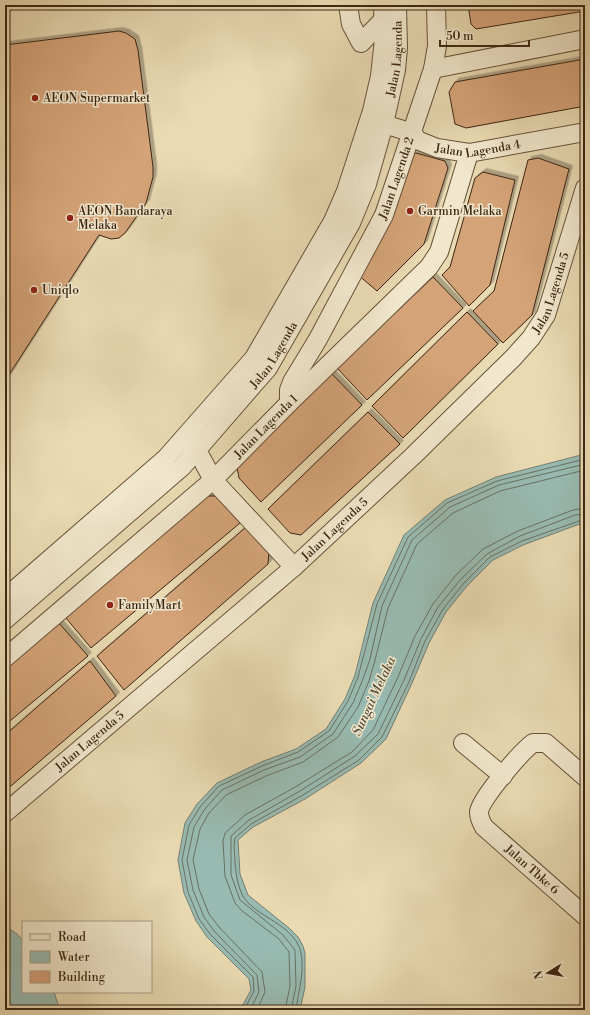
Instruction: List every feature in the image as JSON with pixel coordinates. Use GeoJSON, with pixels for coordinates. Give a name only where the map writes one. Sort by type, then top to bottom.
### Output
{"type":"FeatureCollection","features":[{"type":"Feature","properties":{"kind":"street"},"geometry":{"type":"LineString","coordinates":[[348,5],[351,24],[361,43],[383,12]]}},
{"type":"Feature","properties":{"kind":"street","name":"Jalan Lagenda"},"geometry":{"type":"LineString","coordinates":[[5,598],[166,458],[254,358],[333,221],[376,127],[396,70],[398,48],[396,5]]}},
{"type":"Feature","properties":{"kind":"street","name":"Jalan Lagenda 2"},"geometry":{"type":"LineString","coordinates":[[288,403],[290,386],[318,339],[384,215],[413,139],[433,69],[437,46],[436,5]]}},
{"type":"Feature","properties":{"kind":"street","name":"Jalan Lagenda"},"geometry":{"type":"LineString","coordinates":[[5,620],[182,468],[268,368],[352,223],[367,184],[376,127],[383,12]]}},
{"type":"Feature","properties":{"kind":"street"},"geometry":{"type":"LineString","coordinates":[[433,69],[585,39]]}},
{"type":"Feature","properties":{"kind":"street","name":"Jalan Lagenda 4"},"geometry":{"type":"LineString","coordinates":[[376,127],[437,148],[469,153],[585,132]]}},
{"type":"Feature","properties":{"kind":"street","name":"Jalan Lagenda 1"},"geometry":{"type":"LineString","coordinates":[[5,658],[213,480],[288,403],[429,268],[439,252],[469,153]]}},
{"type":"Feature","properties":{"kind":"street","name":"Jalan Lagenda 5"},"geometry":{"type":"LineString","coordinates":[[5,813],[294,567],[419,450],[513,358],[531,338],[546,315],[585,188]]}},
{"type":"Feature","properties":{"kind":"street"},"geometry":{"type":"LineString","coordinates":[[318,339],[322,351],[330,364]]}},
{"type":"Feature","properties":{"kind":"street"},"geometry":{"type":"LineString","coordinates":[[182,440],[198,450],[213,480],[294,567]]}},
{"type":"Feature","properties":{"kind":"street"},"geometry":{"type":"LineString","coordinates":[[166,458],[182,468],[213,480]]}},
{"type":"Feature","properties":{"kind":"street"},"geometry":{"type":"LineString","coordinates":[[464,743],[502,776],[533,743],[546,743],[585,777]]}},
{"type":"Feature","properties":{"kind":"street","name":"Jalan Tbke 6"},"geometry":{"type":"LineString","coordinates":[[502,776],[481,807],[480,820],[484,827],[585,916]]}},
{"type":"Feature","properties":{"kind":"water","name":"Sungai Melaka"},"geometry":{"type":"Polygon","coordinates":[[[585,454],[585,522],[523,545],[493,560],[467,586],[446,612],[429,643],[386,739],[361,763],[305,799],[253,827],[238,840],[240,874],[248,895],[298,937],[305,953],[305,987],[300,1010],[240,1010],[251,990],[249,979],[207,937],[196,921],[184,893],[178,860],[185,823],[197,804],[217,783],[261,762],[296,749],[326,729],[345,699],[355,675],[373,603],[404,535],[445,500],[496,477],[585,454]]]}},
{"type":"Feature","properties":{"kind":"water"},"geometry":{"type":"Polygon","coordinates":[[[5,926],[17,934],[22,940],[22,993],[54,993],[60,1010],[5,1010],[5,926]]]}},
{"type":"Feature","properties":{"kind":"building"},"geometry":{"type":"Polygon","coordinates":[[[468,5],[585,5],[585,11],[476,29],[471,24],[468,5]]]}},
{"type":"Feature","properties":{"kind":"building","name":"AEON Bandaraya Melaka"},"geometry":{"type":"Polygon","coordinates":[[[119,31],[126,33],[135,39],[138,50],[153,167],[153,177],[146,203],[125,233],[119,238],[111,239],[99,235],[5,381],[5,45],[119,31]]]}},
{"type":"Feature","properties":{"kind":"building"},"geometry":{"type":"Polygon","coordinates":[[[585,59],[585,106],[466,128],[455,124],[449,92],[455,82],[585,59]]]}},
{"type":"Feature","properties":{"kind":"building"},"geometry":{"type":"Polygon","coordinates":[[[416,153],[445,161],[448,168],[424,244],[377,291],[357,274],[408,158],[416,153]]]}},
{"type":"Feature","properties":{"kind":"building"},"geometry":{"type":"Polygon","coordinates":[[[538,158],[569,169],[532,315],[503,343],[473,311],[494,291],[528,160],[538,158]]]}},
{"type":"Feature","properties":{"kind":"building"},"geometry":{"type":"Polygon","coordinates":[[[483,172],[515,180],[490,285],[469,306],[442,275],[450,267],[475,178],[483,172]]]}},
{"type":"Feature","properties":{"kind":"building"},"geometry":{"type":"Polygon","coordinates":[[[433,277],[463,308],[367,400],[337,368],[433,277]]]}},
{"type":"Feature","properties":{"kind":"building"},"geometry":{"type":"Polygon","coordinates":[[[467,312],[498,344],[403,438],[372,406],[467,312]]]}},
{"type":"Feature","properties":{"kind":"building"},"geometry":{"type":"Polygon","coordinates":[[[331,373],[362,405],[261,502],[239,478],[237,467],[331,373]]]}},
{"type":"Feature","properties":{"kind":"building"},"geometry":{"type":"Polygon","coordinates":[[[368,412],[400,444],[301,535],[290,533],[268,509],[368,412]]]}},
{"type":"Feature","properties":{"kind":"building"},"geometry":{"type":"Polygon","coordinates":[[[203,496],[216,496],[240,523],[91,648],[66,618],[203,496]]]}},
{"type":"Feature","properties":{"kind":"building"},"geometry":{"type":"Polygon","coordinates":[[[245,528],[269,551],[268,564],[124,690],[97,656],[245,528]]]}},
{"type":"Feature","properties":{"kind":"building"},"geometry":{"type":"Polygon","coordinates":[[[58,622],[88,656],[5,725],[5,668],[58,622]]]}},
{"type":"Feature","properties":{"kind":"building"},"geometry":{"type":"Polygon","coordinates":[[[90,661],[116,696],[5,791],[5,735],[90,661]]]}},
{"type":"Feature","properties":{"kind":"place","name":"AEON Supermarket"},"geometry":{"type":"Point","coordinates":[35,98]}},
{"type":"Feature","properties":{"kind":"place","name":"Garmin Melaka"},"geometry":{"type":"Point","coordinates":[410,211]}},
{"type":"Feature","properties":{"kind":"place","name":"AEON Bandaraya Melaka"},"geometry":{"type":"Point","coordinates":[70,218]}},
{"type":"Feature","properties":{"kind":"place","name":"Uniqlo"},"geometry":{"type":"Point","coordinates":[34,290]}},
{"type":"Feature","properties":{"kind":"place","name":"FamilyMart"},"geometry":{"type":"Point","coordinates":[110,605]}}]}
